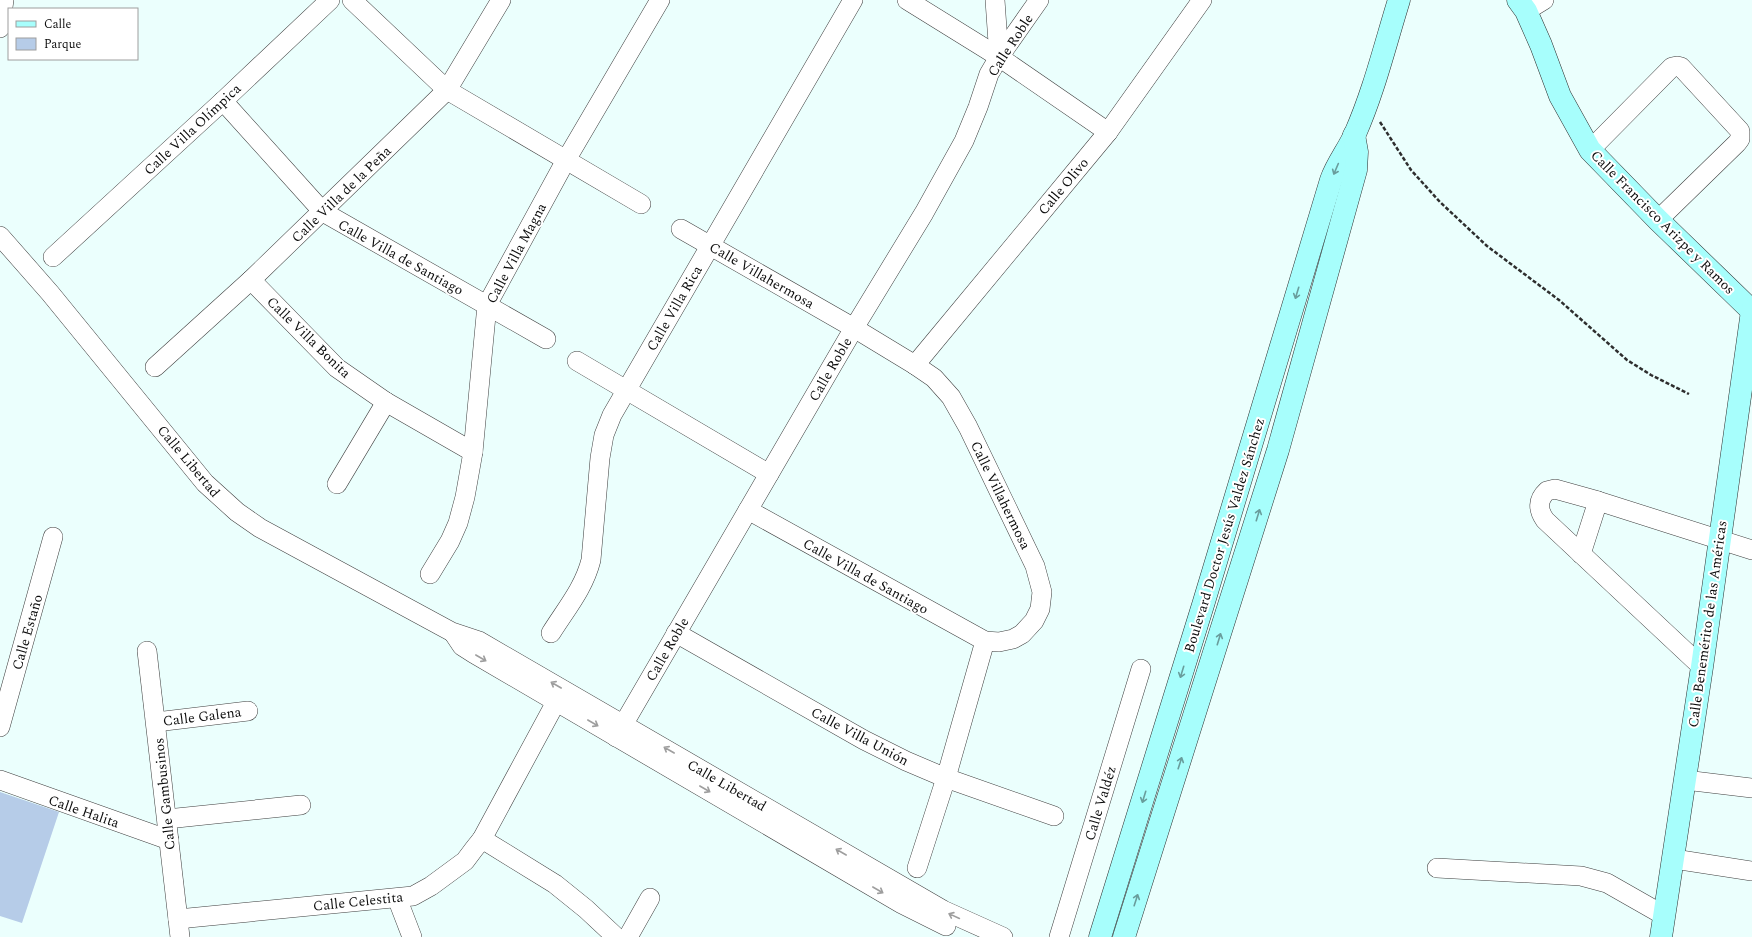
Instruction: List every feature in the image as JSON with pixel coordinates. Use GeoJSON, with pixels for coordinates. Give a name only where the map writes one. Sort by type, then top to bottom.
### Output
{"type":"FeatureCollection","features":[{"type":"Feature","properties":{"kind":"main road","name":"Boulevard Doctor Jesús Valdez Sánchez"},"geometry":{"type":"LineString","coordinates":[[1100,937],[1213,572],[1331,180],[1343,153],[1354,135],[1368,101],[1399,0]]}},
{"type":"Feature","properties":{"kind":"main road","name":"Calle Francisco Arizpe y Ramos"},"geometry":{"type":"LineString","coordinates":[[1529,4],[1541,45],[1560,96],[1590,150],[1658,220],[1752,311]]}},
{"type":"Feature","properties":{"kind":"main road","name":"Boulevard Doctor Jesús Valdez Sánchez"},"geometry":{"type":"LineString","coordinates":[[1124,937],[1278,450],[1350,196],[1356,170],[1357,152],[1354,135]]}},
{"type":"Feature","properties":{"kind":"main road","name":"Calle Benemérito de las Américas"},"geometry":{"type":"LineString","coordinates":[[1661,937],[1702,667],[1752,311]]}},
{"type":"Feature","properties":{"kind":"main road"},"geometry":{"type":"LineString","coordinates":[[1213,572],[1238,578]]}},
{"type":"Feature","properties":{"kind":"street"},"geometry":{"type":"LineString","coordinates":[[0,28],[4,0]]}},
{"type":"Feature","properties":{"kind":"street","name":"Calle Villa Olímpica"},"geometry":{"type":"LineString","coordinates":[[53,257],[223,101],[330,0]]}},
{"type":"Feature","properties":{"kind":"street"},"geometry":{"type":"LineString","coordinates":[[352,0],[447,90],[641,204]]}},
{"type":"Feature","properties":{"kind":"street","name":"Calle Villa de la Peña"},"geometry":{"type":"LineString","coordinates":[[155,367],[323,212],[447,90],[501,0]]}},
{"type":"Feature","properties":{"kind":"street","name":"Calle Villa Magna"},"geometry":{"type":"LineString","coordinates":[[430,574],[450,541],[458,523],[465,497],[473,452],[487,305],[566,160],[660,0]]}},
{"type":"Feature","properties":{"kind":"street","name":"Calle Villa Rica"},"geometry":{"type":"LineString","coordinates":[[551,633],[582,588],[588,574],[591,560],[600,458],[604,435],[612,415],[853,0]]}},
{"type":"Feature","properties":{"kind":"street"},"geometry":{"type":"LineString","coordinates":[[907,0],[999,57],[1108,132]]}},
{"type":"Feature","properties":{"kind":"street"},"geometry":{"type":"LineString","coordinates":[[995,0],[999,57]]}},
{"type":"Feature","properties":{"kind":"street","name":"Calle Roble"},"geometry":{"type":"LineString","coordinates":[[620,730],[854,328],[924,214],[964,141],[990,74],[999,57],[1039,0]]}},
{"type":"Feature","properties":{"kind":"street","name":"Calle Olivo"},"geometry":{"type":"LineString","coordinates":[[915,364],[1108,132],[1202,0]]}},
{"type":"Feature","properties":{"kind":"street"},"geometry":{"type":"LineString","coordinates":[[1590,150],[1672,67],[1681,67],[1740,131],[1740,135],[1737,143],[1658,220]]}},
{"type":"Feature","properties":{"kind":"street","name":"Calle Villa de Santiago"},"geometry":{"type":"LineString","coordinates":[[223,101],[323,212],[546,339]]}},
{"type":"Feature","properties":{"kind":"street","name":"Calle Villahermosa"},"geometry":{"type":"LineString","coordinates":[[681,229],[915,364],[934,378],[951,397],[968,427],[1038,576],[1042,592],[1040,609],[1028,629],[1013,639],[999,642],[985,641]]}},
{"type":"Feature","properties":{"kind":"street","name":"Calle Libertad"},"geometry":{"type":"LineString","coordinates":[[0,236],[50,293],[205,483],[236,512],[260,528],[452,632],[479,641],[620,730],[943,910],[971,933],[1003,937]]}},
{"type":"Feature","properties":{"kind":"street","name":"Calle Villa Bonita"},"geometry":{"type":"LineString","coordinates":[[251,280],[337,368],[386,402],[473,452]]}},
{"type":"Feature","properties":{"kind":"street"},"geometry":{"type":"LineString","coordinates":[[577,361],[769,474]]}},
{"type":"Feature","properties":{"kind":"street"},"geometry":{"type":"LineString","coordinates":[[338,484],[386,402]]}},
{"type":"Feature","properties":{"kind":"street"},"geometry":{"type":"LineString","coordinates":[[1702,667],[1545,520],[1539,510],[1540,499],[1547,491],[1555,489],[1598,501],[1752,550]]}},
{"type":"Feature","properties":{"kind":"street"},"geometry":{"type":"LineString","coordinates":[[1581,554],[1598,501]]}},
{"type":"Feature","properties":{"kind":"street","name":"Calle Villa de Santiago"},"geometry":{"type":"LineString","coordinates":[[748,510],[985,641]]}},
{"type":"Feature","properties":{"kind":"street","name":"Calle Estaño"},"geometry":{"type":"LineString","coordinates":[[0,727],[54,537]]}},
{"type":"Feature","properties":{"kind":"street","name":"Calle Libertad"},"geometry":{"type":"LineString","coordinates":[[452,632],[462,646],[556,702],[620,730]]}},
{"type":"Feature","properties":{"kind":"street","name":"Calle Villa Unión"},"geometry":{"type":"LineString","coordinates":[[676,633],[864,740],[946,778],[1054,816]]}},
{"type":"Feature","properties":{"kind":"street"},"geometry":{"type":"LineString","coordinates":[[917,868],[946,778],[985,641]]}},
{"type":"Feature","properties":{"kind":"street","name":"Calle Gambusinos"},"geometry":{"type":"LineString","coordinates":[[148,651],[179,928]]}},
{"type":"Feature","properties":{"kind":"street","name":"Calle Valdéz"},"geometry":{"type":"LineString","coordinates":[[1059,937],[1141,669]]}},
{"type":"Feature","properties":{"kind":"street","name":"Calle Celestita"},"geometry":{"type":"LineString","coordinates":[[179,928],[405,897],[432,886],[465,861],[482,839],[556,702]]}},
{"type":"Feature","properties":{"kind":"street","name":"Calle Galena"},"geometry":{"type":"LineString","coordinates":[[156,722],[248,711]]}},
{"type":"Feature","properties":{"kind":"street","name":"Calle Halita"},"geometry":{"type":"LineString","coordinates":[[0,780],[169,840]]}},
{"type":"Feature","properties":{"kind":"street"},"geometry":{"type":"LineString","coordinates":[[1685,780],[1752,788]]}},
{"type":"Feature","properties":{"kind":"street"},"geometry":{"type":"LineString","coordinates":[[167,819],[301,805]]}},
{"type":"Feature","properties":{"kind":"street"},"geometry":{"type":"LineString","coordinates":[[482,839],[560,888],[586,909],[616,937]]}},
{"type":"Feature","properties":{"kind":"street"},"geometry":{"type":"LineString","coordinates":[[1674,859],[1752,871]]}},
{"type":"Feature","properties":{"kind":"street"},"geometry":{"type":"LineString","coordinates":[[1437,868],[1581,876],[1607,883],[1665,916]]}},
{"type":"Feature","properties":{"kind":"street"},"geometry":{"type":"LineString","coordinates":[[405,897],[412,937]]}},
{"type":"Feature","properties":{"kind":"street"},"geometry":{"type":"LineString","coordinates":[[628,937],[650,898]]}},
{"type":"Feature","properties":{"kind":"path"},"geometry":{"type":"LineString","coordinates":[[1368,101],[1388,137],[1411,170],[1440,202],[1487,246],[1559,300],[1627,360],[1651,375],[1689,394]]}},
{"type":"Feature","properties":{"kind":"green space"},"geometry":{"type":"Polygon","coordinates":[[[0,792],[59,812],[22,923],[0,916],[0,792]]]}}]}
